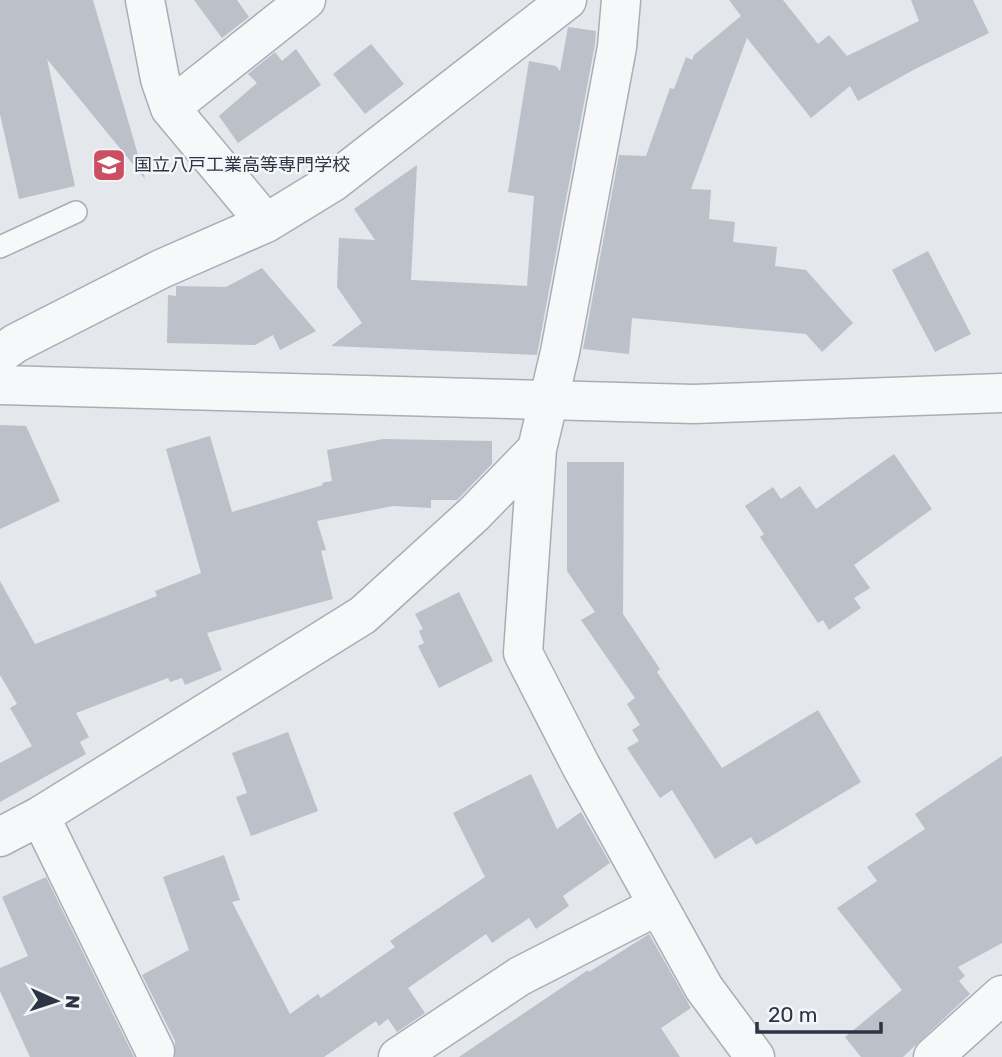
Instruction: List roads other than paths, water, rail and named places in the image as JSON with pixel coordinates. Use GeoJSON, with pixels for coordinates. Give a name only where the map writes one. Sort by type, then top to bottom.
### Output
{"type":"FeatureCollection","features":[{"type":"Feature","properties":{"kind":"street"},"geometry":{"type":"LineString","coordinates":[[145,0],[160,79],[170,108],[266,223]]}},
{"type":"Feature","properties":{"kind":"street"},"geometry":{"type":"LineString","coordinates":[[170,108],[306,0]]}},
{"type":"Feature","properties":{"kind":"street"},"geometry":{"type":"LineString","coordinates":[[0,354],[16,343],[161,269],[266,223],[332,182],[567,0]]}},
{"type":"Feature","properties":{"kind":"street"},"geometry":{"type":"LineString","coordinates":[[621,0],[617,47],[560,352],[537,449],[523,653],[581,766],[704,988],[755,1057]]}},
{"type":"Feature","properties":{"kind":"street"},"geometry":{"type":"LineString","coordinates":[[0,385],[694,404],[1002,393]]}},
{"type":"Feature","properties":{"kind":"street"},"geometry":{"type":"LineString","coordinates":[[0,837],[40,817],[363,615],[474,514],[537,449]]}},
{"type":"Feature","properties":{"kind":"street"},"geometry":{"type":"LineString","coordinates":[[40,817],[156,1051]]}},
{"type":"Feature","properties":{"kind":"street"},"geometry":{"type":"LineString","coordinates":[[398,1057],[520,976],[657,906]]}},
{"type":"Feature","properties":{"kind":"street"},"geometry":{"type":"LineString","coordinates":[[933,1057],[1002,995]]}},
{"type":"Feature","properties":{"kind":"lane"},"geometry":{"type":"LineString","coordinates":[[0,247],[76,212]]}},
{"type":"Feature","properties":{"kind":"place","name":"国立八戸工業高等専門学校"},"geometry":{"type":"Point","coordinates":[109,165]}}]}
